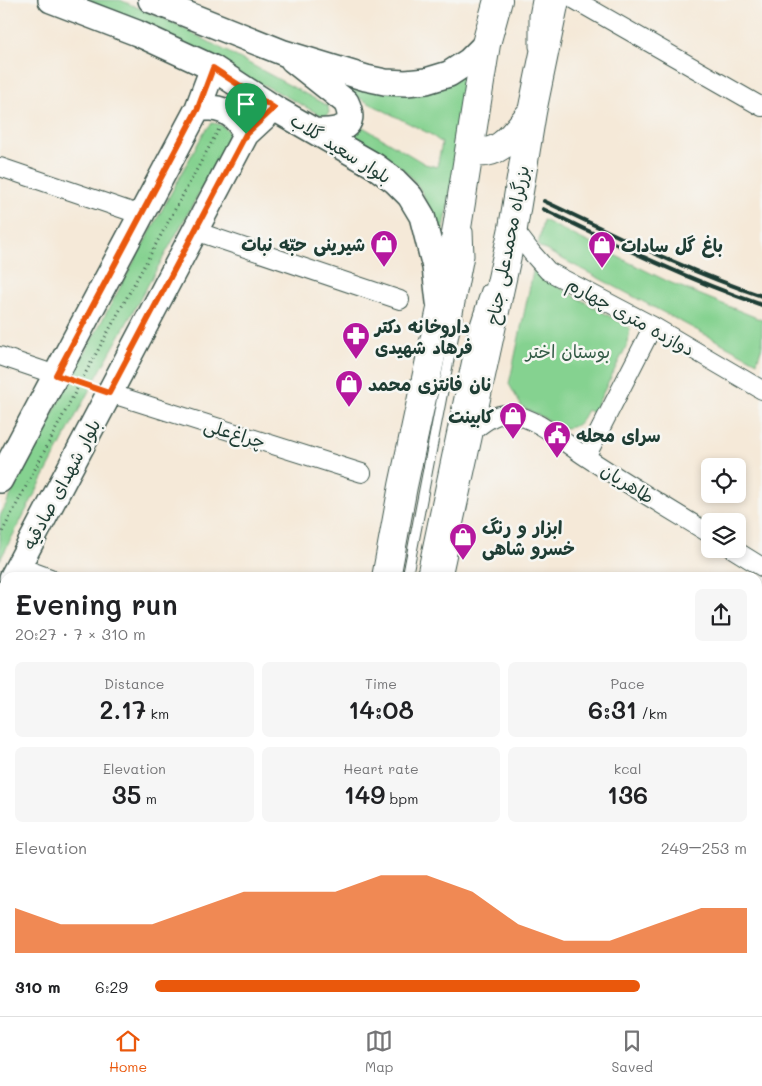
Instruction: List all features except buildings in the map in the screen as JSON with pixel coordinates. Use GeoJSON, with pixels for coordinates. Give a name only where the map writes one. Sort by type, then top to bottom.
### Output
{"type":"FeatureCollection","features":[{"type":"Feature","properties":{"kind":"highway","name":"بزرگراه محمدعلی جناح"},"geometry":{"type":"LineString","coordinates":[[438,572],[513,228],[532,112],[555,0]]}},
{"type":"Feature","properties":{"kind":"highway"},"geometry":{"type":"LineString","coordinates":[[387,572],[403,486],[453,253],[486,44],[497,3]]}},
{"type":"Feature","properties":{"kind":"highway"},"geometry":{"type":"LineString","coordinates":[[468,162],[504,144],[532,112]]}},
{"type":"Feature","properties":{"kind":"street","name":"بلوار سعید گلاب"},"geometry":{"type":"LineString","coordinates":[[51,0],[137,33],[213,68],[274,108],[375,166],[394,180],[410,196],[422,216],[435,267],[440,314]]}},
{"type":"Feature","properties":{"kind":"street"},"geometry":{"type":"LineString","coordinates":[[151,0],[284,53],[366,78],[406,84],[426,81],[449,74],[469,61],[486,44]]}},
{"type":"Feature","properties":{"kind":"street"},"geometry":{"type":"LineString","coordinates":[[575,0],[762,107]]}},
{"type":"Feature","properties":{"kind":"street"},"geometry":{"type":"LineString","coordinates":[[284,53],[346,102],[350,111],[350,119],[343,128],[333,132],[316,132]]}},
{"type":"Feature","properties":{"kind":"street"},"geometry":{"type":"LineString","coordinates":[[0,480],[198,108],[213,68]]}},
{"type":"Feature","properties":{"kind":"street"},"geometry":{"type":"LineString","coordinates":[[198,108],[210,107],[228,113],[241,123],[246,134]]}},
{"type":"Feature","properties":{"kind":"street","name":"بلوار شهدای صادقیه"},"geometry":{"type":"LineString","coordinates":[[15,572],[246,134],[274,108]]}},
{"type":"Feature","properties":{"kind":"street"},"geometry":{"type":"LineString","coordinates":[[0,167],[141,215]]}},
{"type":"Feature","properties":{"kind":"street","name":"دوازده متری چهارم"},"geometry":{"type":"LineString","coordinates":[[513,228],[548,271],[652,326],[762,390]]}},
{"type":"Feature","properties":{"kind":"street"},"geometry":{"type":"LineString","coordinates":[[195,231],[400,300]]}},
{"type":"Feature","properties":{"kind":"street"},"geometry":{"type":"LineString","coordinates":[[586,457],[652,326]]}},
{"type":"Feature","properties":{"kind":"street"},"geometry":{"type":"LineString","coordinates":[[0,356],[56,375]]}},
{"type":"Feature","properties":{"kind":"street","name":"چراغ‌علی"},"geometry":{"type":"LineString","coordinates":[[109,393],[362,473]]}},
{"type":"Feature","properties":{"kind":"street","name":"طاهریان"},"geometry":{"type":"LineString","coordinates":[[467,436],[480,425],[497,416],[510,414],[537,423],[586,457],[701,528]]}},
{"type":"Feature","properties":{"kind":"street"},"geometry":{"type":"LineString","coordinates":[[746,557],[762,567]]}},
{"type":"Feature","properties":{"kind":"lane"},"geometry":{"type":"LineString","coordinates":[[532,112],[534,16],[537,0]]}},
{"type":"Feature","properties":{"kind":"lane"},"geometry":{"type":"LineString","coordinates":[[408,572],[469,256],[468,162]]}},
{"type":"Feature","properties":{"kind":"lane"},"geometry":{"type":"LineString","coordinates":[[496,262],[513,228]]}},
{"type":"Feature","properties":{"kind":"lane"},"geometry":{"type":"LineString","coordinates":[[422,572],[471,340],[490,279]]}},
{"type":"Feature","properties":{"kind":"path"},"geometry":{"type":"LineString","coordinates":[[0,536],[80,383],[228,113]]}},
{"type":"Feature","properties":{"kind":"path"},"geometry":{"type":"LineString","coordinates":[[56,375],[109,393]]}},
{"type":"Feature","properties":{"kind":"green space"},"geometry":{"type":"Polygon","coordinates":[[[81,0],[120,0],[174,23],[328,106],[329,113],[324,117],[274,90],[81,0]]]}},
{"type":"Feature","properties":{"kind":"green space"},"geometry":{"type":"Polygon","coordinates":[[[298,59],[363,87],[475,63],[440,250],[426,203],[415,182],[389,158],[349,135],[363,127],[425,164],[437,167],[442,143],[430,134],[361,99],[298,59]]]}},
{"type":"Feature","properties":{"kind":"green space"},"geometry":{"type":"Polygon","coordinates":[[[212,123],[222,126],[229,133],[226,145],[91,387],[0,560],[0,516],[70,380],[204,132],[212,123]]]}},
{"type":"Feature","properties":{"kind":"green space"},"geometry":{"type":"Polygon","coordinates":[[[543,220],[669,282],[762,320],[762,346],[757,362],[538,246],[543,220]]]}},
{"type":"Feature","properties":{"kind":"green space","name":"بوستان اختر"},"geometry":{"type":"Polygon","coordinates":[[[534,267],[545,279],[630,328],[628,343],[593,413],[587,410],[576,425],[569,428],[564,428],[522,407],[509,384],[534,267]]]}},
{"type":"Feature","properties":{"kind":"railway"},"geometry":{"type":"LineString","coordinates":[[544,201],[679,264],[762,296]]}},
{"type":"Feature","properties":{"kind":"railway"},"geometry":{"type":"LineString","coordinates":[[543,209],[678,272],[762,305]]}},
{"type":"Feature","properties":{"kind":"place","name":"شیرینی حبّه نبات"},"geometry":{"type":"Point","coordinates":[384,268]}},
{"type":"Feature","properties":{"kind":"place","name":"باغ گل سادات"},"geometry":{"type":"Point","coordinates":[602,269]}},
{"type":"Feature","properties":{"kind":"place","name":"داروخانه دکتر فرهاد شهیدی"},"geometry":{"type":"Point","coordinates":[356,360]}},
{"type":"Feature","properties":{"kind":"place","name":"نان فانتزی محمد"},"geometry":{"type":"Point","coordinates":[349,408]}},
{"type":"Feature","properties":{"kind":"place","name":"کابینت"},"geometry":{"type":"Point","coordinates":[513,440]}},
{"type":"Feature","properties":{"kind":"place","name":"سرای محله"},"geometry":{"type":"Point","coordinates":[557,459]}},
{"type":"Feature","properties":{"kind":"place","name":"ابزار و رنگ خسرو شاهی"},"geometry":{"type":"Point","coordinates":[463,561]}},
{"type":"Feature","properties":{"kind":"route"},"geometry":{"type":"LineString","coordinates":[[213,68],[274,108],[246,134],[109,393],[56,375],[198,108],[213,68]]}}]}
